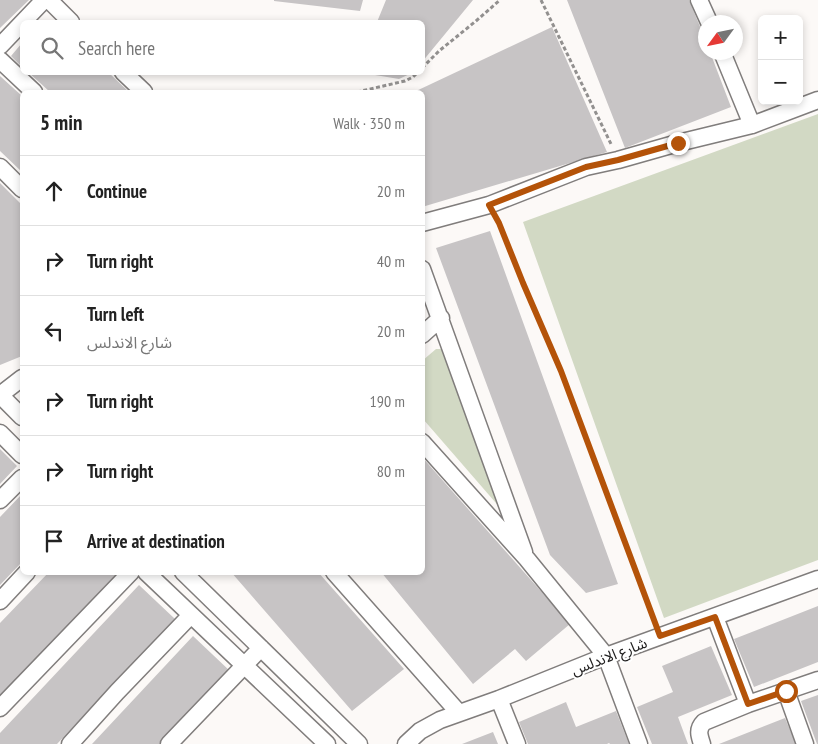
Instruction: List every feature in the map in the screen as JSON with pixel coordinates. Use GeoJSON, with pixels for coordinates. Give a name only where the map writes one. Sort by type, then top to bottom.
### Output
{"type":"FeatureCollection","features":[{"type":"Feature","properties":{"kind":"street"},"geometry":{"type":"LineString","coordinates":[[25,20],[44,0]]}},
{"type":"Feature","properties":{"kind":"street"},"geometry":{"type":"LineString","coordinates":[[49,0],[70,20]]}},
{"type":"Feature","properties":{"kind":"street"},"geometry":{"type":"LineString","coordinates":[[700,0],[706,15]]}},
{"type":"Feature","properties":{"kind":"street"},"geometry":{"type":"LineString","coordinates":[[0,46],[20,25]]}},
{"type":"Feature","properties":{"kind":"street"},"geometry":{"type":"LineString","coordinates":[[0,60],[32,90]]}},
{"type":"Feature","properties":{"kind":"street"},"geometry":{"type":"LineString","coordinates":[[725,60],[752,125]]}},
{"type":"Feature","properties":{"kind":"street"},"geometry":{"type":"LineString","coordinates":[[126,75],[141,90]]}},
{"type":"Feature","properties":{"kind":"street"},"geometry":{"type":"LineString","coordinates":[[425,222],[489,205],[586,167],[752,125],[818,100]]}},
{"type":"Feature","properties":{"kind":"street"},"geometry":{"type":"LineString","coordinates":[[0,167],[20,187]]}},
{"type":"Feature","properties":{"kind":"street"},"geometry":{"type":"LineString","coordinates":[[425,277],[527,559]]}},
{"type":"Feature","properties":{"kind":"street"},"geometry":{"type":"LineString","coordinates":[[425,332],[441,318]]}},
{"type":"Feature","properties":{"kind":"street"},"geometry":{"type":"LineString","coordinates":[[20,380],[0,396],[20,415]]}},
{"type":"Feature","properties":{"kind":"street"},"geometry":{"type":"LineString","coordinates":[[0,433],[20,453]]}},
{"type":"Feature","properties":{"kind":"street"},"geometry":{"type":"LineString","coordinates":[[425,445],[527,559],[606,656],[639,744]]}},
{"type":"Feature","properties":{"kind":"street"},"geometry":{"type":"LineString","coordinates":[[0,500],[20,480]]}},
{"type":"Feature","properties":{"kind":"street"},"geometry":{"type":"LineString","coordinates":[[0,601],[24,575]]}},
{"type":"Feature","properties":{"kind":"street"},"geometry":{"type":"LineString","coordinates":[[0,708],[128,575]]}},
{"type":"Feature","properties":{"kind":"street"},"geometry":{"type":"LineString","coordinates":[[149,575],[327,744]]}},
{"type":"Feature","properties":{"kind":"street"},"geometry":{"type":"LineString","coordinates":[[185,575],[359,744]]}},
{"type":"Feature","properties":{"kind":"street"},"geometry":{"type":"LineString","coordinates":[[337,575],[459,713]]}},
{"type":"Feature","properties":{"kind":"street","name":"شارع الاندلس"},"geometry":{"type":"LineString","coordinates":[[406,744],[420,731],[459,713],[606,656],[818,578]]}},
{"type":"Feature","properties":{"kind":"street"},"geometry":{"type":"LineString","coordinates":[[70,744],[191,615]]}},
{"type":"Feature","properties":{"kind":"street"},"geometry":{"type":"LineString","coordinates":[[715,617],[748,704]]}},
{"type":"Feature","properties":{"kind":"street"},"geometry":{"type":"LineString","coordinates":[[169,744],[261,648]]}},
{"type":"Feature","properties":{"kind":"street"},"geometry":{"type":"LineString","coordinates":[[702,744],[699,731],[700,726],[704,722],[748,704],[818,680]]}},
{"type":"Feature","properties":{"kind":"street"},"geometry":{"type":"LineString","coordinates":[[786,691],[805,744]]}},
{"type":"Feature","properties":{"kind":"street"},"geometry":{"type":"LineString","coordinates":[[498,699],[517,744]]}},
{"type":"Feature","properties":{"kind":"path"},"geometry":{"type":"LineString","coordinates":[[425,65],[500,0]]}},
{"type":"Feature","properties":{"kind":"path"},"geometry":{"type":"LineString","coordinates":[[541,0],[618,160]]}},
{"type":"Feature","properties":{"kind":"path"},"geometry":{"type":"LineString","coordinates":[[365,90],[404,80],[414,75]]}},
{"type":"Feature","properties":{"kind":"path"},"geometry":{"type":"LineString","coordinates":[[489,205],[499,223],[561,371],[660,636]]}},
{"type":"Feature","properties":{"kind":"green space"},"geometry":{"type":"Polygon","coordinates":[[[818,114],[818,560],[664,618],[523,222],[818,114]]]}},
{"type":"Feature","properties":{"kind":"green space"},"geometry":{"type":"Polygon","coordinates":[[[436,349],[445,349],[502,510],[425,421],[425,358],[436,349]]]}},
{"type":"Feature","properties":{"kind":"building"},"geometry":{"type":"Polygon","coordinates":[[[0,0],[29,0],[0,28],[0,0]]]}},
{"type":"Feature","properties":{"kind":"building"},"geometry":{"type":"Polygon","coordinates":[[[274,0],[363,0],[360,11],[274,0]]]}},
{"type":"Feature","properties":{"kind":"building"},"geometry":{"type":"Polygon","coordinates":[[[386,0],[473,0],[425,58],[425,20],[378,20],[386,0]]]}},
{"type":"Feature","properties":{"kind":"building"},"geometry":{"type":"Polygon","coordinates":[[[567,0],[689,0],[698,22],[698,60],[713,60],[731,107],[625,148],[567,0]]]}},
{"type":"Feature","properties":{"kind":"building"},"geometry":{"type":"Polygon","coordinates":[[[552,27],[607,152],[425,206],[425,90],[418,90],[552,27]]]}},
{"type":"Feature","properties":{"kind":"building"},"geometry":{"type":"Polygon","coordinates":[[[20,45],[20,65],[11,56],[20,45]]]}},
{"type":"Feature","properties":{"kind":"building"},"geometry":{"type":"Polygon","coordinates":[[[31,75],[111,75],[127,90],[48,90],[31,75]]]}},
{"type":"Feature","properties":{"kind":"building"},"geometry":{"type":"Polygon","coordinates":[[[375,75],[408,75],[399,79],[375,75]]]}},
{"type":"Feature","properties":{"kind":"building"},"geometry":{"type":"Polygon","coordinates":[[[0,76],[20,94],[20,170],[0,151],[0,76]]]}},
{"type":"Feature","properties":{"kind":"building"},"geometry":{"type":"Polygon","coordinates":[[[0,183],[20,203],[20,357],[0,365],[0,183]]]}},
{"type":"Feature","properties":{"kind":"building"},"geometry":{"type":"Polygon","coordinates":[[[490,231],[618,584],[586,593],[550,555],[436,248],[490,231]]]}},
{"type":"Feature","properties":{"kind":"building"},"geometry":{"type":"Polygon","coordinates":[[[0,449],[17,466],[0,484],[0,449]]]}},
{"type":"Feature","properties":{"kind":"building"},"geometry":{"type":"Polygon","coordinates":[[[425,460],[570,624],[526,661],[515,649],[473,684],[383,575],[425,575],[425,460]]]}},
{"type":"Feature","properties":{"kind":"building"},"geometry":{"type":"Polygon","coordinates":[[[20,496],[20,564],[0,585],[0,517],[20,496]]]}},
{"type":"Feature","properties":{"kind":"building"},"geometry":{"type":"Polygon","coordinates":[[[46,575],[117,575],[0,697],[0,623],[46,575]]]}},
{"type":"Feature","properties":{"kind":"building"},"geometry":{"type":"Polygon","coordinates":[[[234,575],[321,575],[404,669],[352,711],[234,575]]]}},
{"type":"Feature","properties":{"kind":"building"},"geometry":{"type":"Polygon","coordinates":[[[139,585],[175,619],[57,744],[0,744],[0,733],[139,585]]]}},
{"type":"Feature","properties":{"kind":"building"},"geometry":{"type":"Polygon","coordinates":[[[818,606],[818,662],[754,687],[734,639],[818,606]]]}},
{"type":"Feature","properties":{"kind":"building"},"geometry":{"type":"Polygon","coordinates":[[[193,636],[231,672],[163,744],[92,744],[193,636]]]}},
{"type":"Feature","properties":{"kind":"building"},"geometry":{"type":"Polygon","coordinates":[[[711,646],[732,695],[678,717],[688,744],[652,744],[637,707],[673,692],[662,666],[711,646]]]}},
{"type":"Feature","properties":{"kind":"building"},"geometry":{"type":"Polygon","coordinates":[[[818,695],[818,744],[817,744],[801,701],[818,695]]]}},
{"type":"Feature","properties":{"kind":"building"},"geometry":{"type":"Polygon","coordinates":[[[566,702],[576,727],[616,711],[629,744],[528,744],[519,722],[566,702]]]}},
{"type":"Feature","properties":{"kind":"building"},"geometry":{"type":"Polygon","coordinates":[[[785,718],[796,744],[719,744],[785,718]]]}},
{"type":"Feature","properties":{"kind":"building"},"geometry":{"type":"Polygon","coordinates":[[[493,732],[498,744],[462,744],[493,732]]]}},
{"type":"Feature","properties":{"kind":"route"},"geometry":{"type":"LineString","coordinates":[[678,143],[586,167],[489,205],[499,223],[561,371],[660,636],[715,617],[748,704],[786,691]]}}]}
